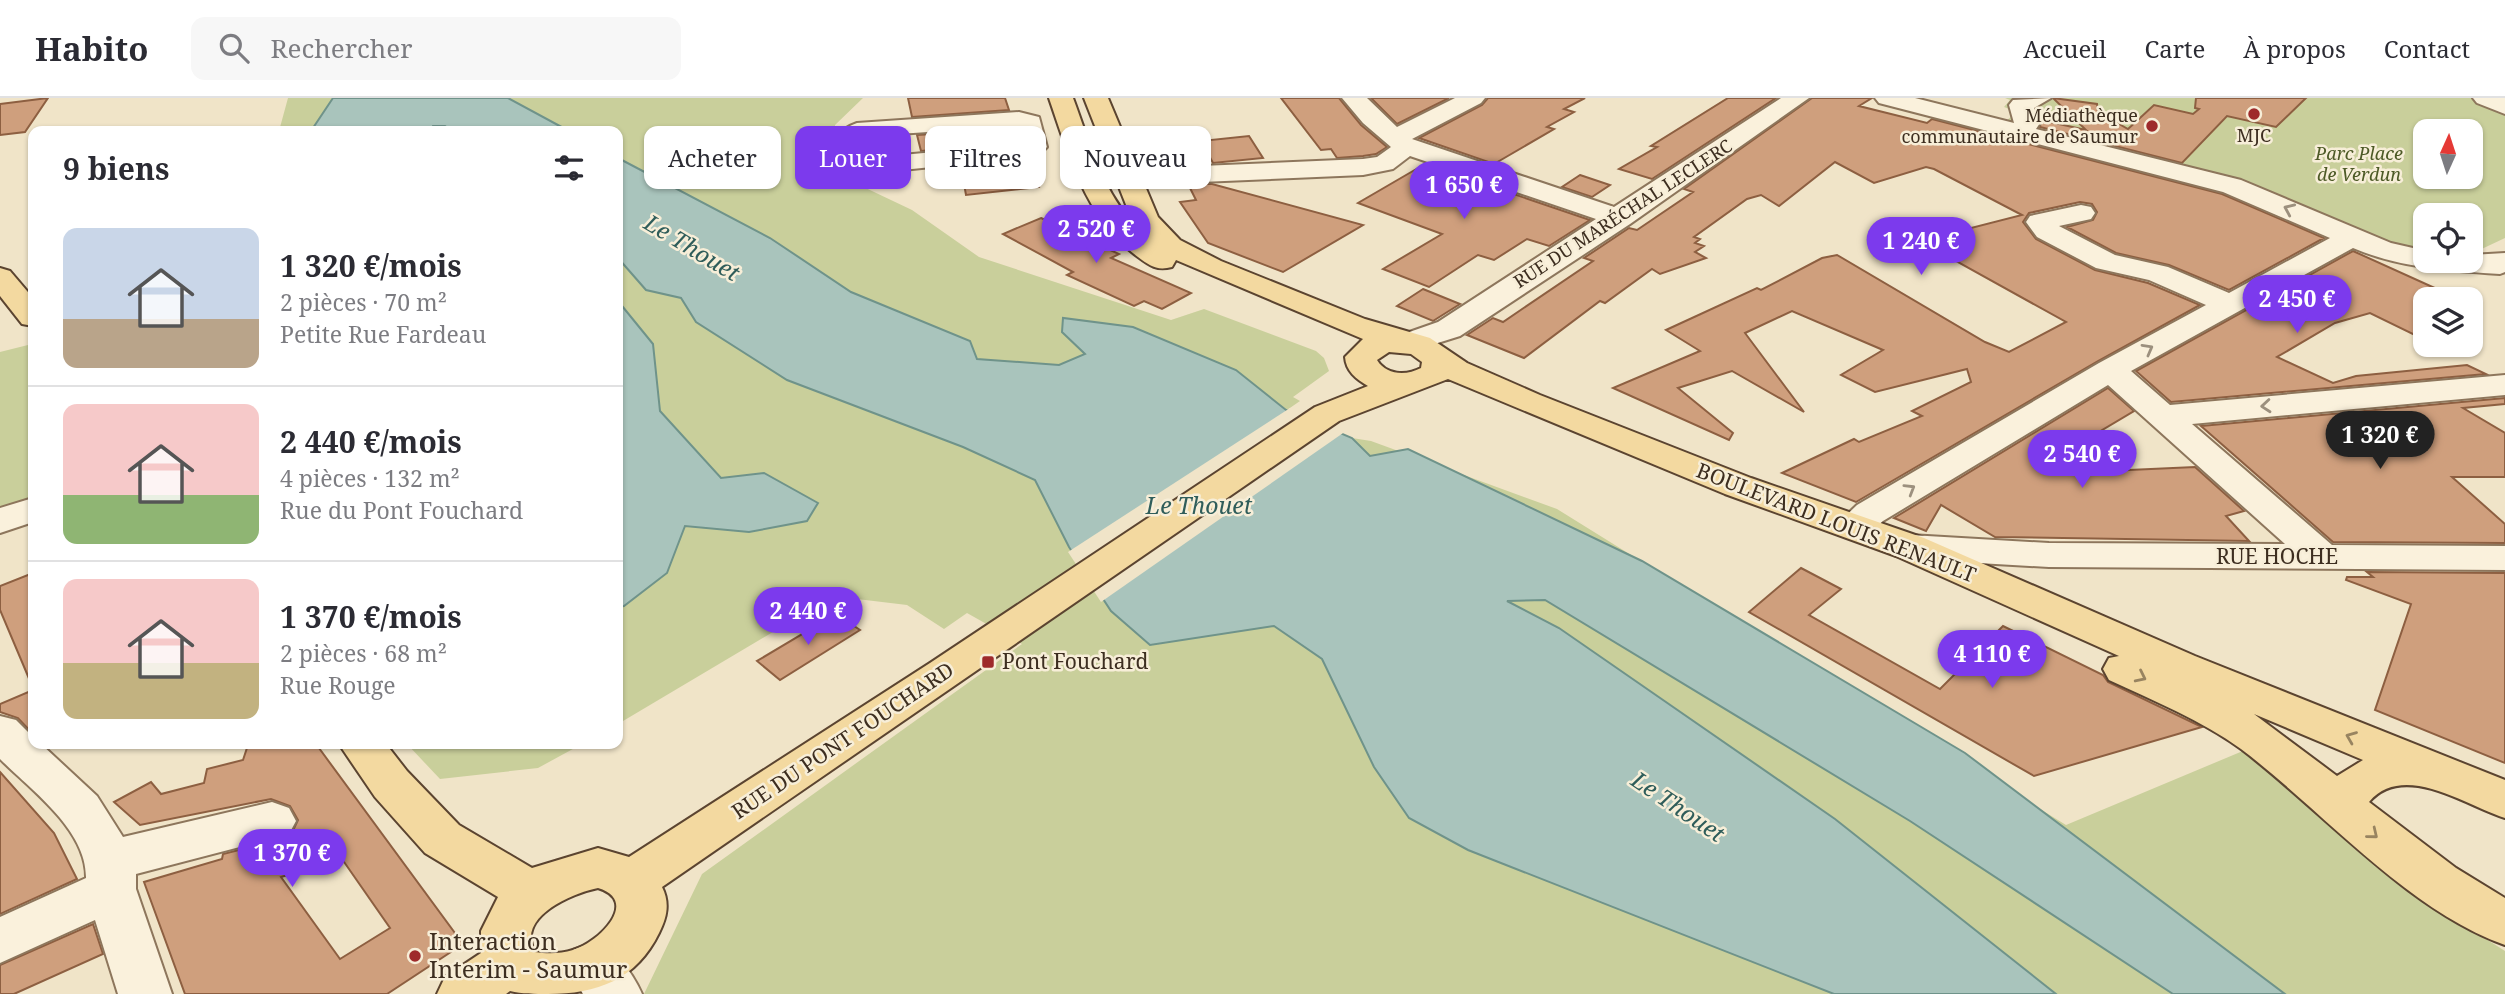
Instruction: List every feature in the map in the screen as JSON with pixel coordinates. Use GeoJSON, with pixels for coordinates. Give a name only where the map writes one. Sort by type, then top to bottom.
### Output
{"type":"FeatureCollection","features":[{"type":"Feature","properties":{"kind":"main road"},"geometry":{"type":"LineString","coordinates":[[1061,98],[1105,209],[1138,244],[1192,276],[1354,348],[1377,378],[1422,356]]}},
{"type":"Feature","properties":{"kind":"main road"},"geometry":{"type":"LineString","coordinates":[[1096,98],[1140,207],[1161,239],[1211,267],[1422,356]]}},
{"type":"Feature","properties":{"kind":"main road"},"geometry":{"type":"LineString","coordinates":[[0,277],[28,311]]}},
{"type":"Feature","properties":{"kind":"main road"},"geometry":{"type":"LineString","coordinates":[[1327,414],[1422,356]]}},
{"type":"Feature","properties":{"kind":"main road","name":"BOULEVARD LOUIS RENAULT"},"geometry":{"type":"LineString","coordinates":[[1422,356],[1683,466],[1910,547],[2180,666],[2505,800]]}},
{"type":"Feature","properties":{"kind":"main road","name":"BOULEVARD LOUIS RENAULT"},"geometry":{"type":"LineString","coordinates":[[1422,356],[1460,394],[1611,458],[1943,582],[2212,710],[2255,737],[2421,872],[2504,922]]}},
{"type":"Feature","properties":{"kind":"main road"},"geometry":{"type":"LineString","coordinates":[[1327,414],[1356,378],[1362,361]]}},
{"type":"Feature","properties":{"kind":"main road","name":"RUE DU PONT FOUCHARD"},"geometry":{"type":"LineString","coordinates":[[633,880],[1327,414]]}},
{"type":"Feature","properties":{"kind":"main road"},"geometry":{"type":"LineString","coordinates":[[365,749],[391,784],[442,839],[532,893]]}},
{"type":"Feature","properties":{"kind":"main road","name":"BOULEVARD LOUIS RENAULT"},"geometry":{"type":"LineString","coordinates":[[2340,807],[2361,779],[2376,772],[2426,768]]}},
{"type":"Feature","properties":{"kind":"main road"},"geometry":{"type":"LineString","coordinates":[[598,869],[618,872],[633,880],[640,892],[642,906],[638,922],[628,939],[612,954],[604,980],[568,975],[545,977],[524,973],[510,962],[504,947],[506,929],[516,910],[532,893],[575,871],[598,869]]}},
{"type":"Feature","properties":{"kind":"main road"},"geometry":{"type":"LineString","coordinates":[[464,994],[510,962]]}},
{"type":"Feature","properties":{"kind":"street"},"geometry":{"type":"LineString","coordinates":[[1354,98],[1400,143],[1620,218]]}},
{"type":"Feature","properties":{"kind":"street"},"geometry":{"type":"LineString","coordinates":[[1211,174],[1384,164],[1400,143],[1473,98]]}},
{"type":"Feature","properties":{"kind":"street","name":"RUE DU MARÉCHAL LECLERC"},"geometry":{"type":"LineString","coordinates":[[1422,356],[1797,98]]}},
{"type":"Feature","properties":{"kind":"street"},"geometry":{"type":"LineString","coordinates":[[1887,98],[2232,186],[2351,238],[2382,250],[2413,257]]}},
{"type":"Feature","properties":{"kind":"street"},"geometry":{"type":"LineString","coordinates":[[2019,131],[2028,123],[2021,105],[2039,98]]}},
{"type":"Feature","properties":{"kind":"street"},"geometry":{"type":"LineString","coordinates":[[2485,98],[2505,107]]}},
{"type":"Feature","properties":{"kind":"street"},"geometry":{"type":"LineString","coordinates":[[865,126],[863,117],[872,102]]}},
{"type":"Feature","properties":{"kind":"street"},"geometry":{"type":"LineString","coordinates":[[1019,119],[1030,122],[1035,147],[845,168],[850,134],[866,128],[878,130],[1019,119]]}},
{"type":"Feature","properties":{"kind":"street"},"geometry":{"type":"LineString","coordinates":[[2081,213],[2040,222],[2047,231],[2106,262],[2158,273],[2230,304]]}},
{"type":"Feature","properties":{"kind":"street"},"geometry":{"type":"LineString","coordinates":[[1853,527],[1870,513],[2110,370],[2351,238]]}},
{"type":"Feature","properties":{"kind":"street"},"geometry":{"type":"LineString","coordinates":[[2483,264],[2500,265],[2505,262]]}},
{"type":"Feature","properties":{"kind":"street"},"geometry":{"type":"LineString","coordinates":[[2110,370],[2324,558]]}},
{"type":"Feature","properties":{"kind":"street"},"geometry":{"type":"LineString","coordinates":[[2163,416],[2505,385]]}},
{"type":"Feature","properties":{"kind":"street"},"geometry":{"type":"LineString","coordinates":[[0,520],[28,511]]}},
{"type":"Feature","properties":{"kind":"street","name":"RUE HOCHE"},"geometry":{"type":"LineString","coordinates":[[1910,547],[2049,555],[2505,558]]}},
{"type":"Feature","properties":{"kind":"street"},"geometry":{"type":"LineString","coordinates":[[2034,601],[2037,580],[2049,555]]}},
{"type":"Feature","properties":{"kind":"street"},"geometry":{"type":"LineString","coordinates":[[0,732],[80,809],[111,874],[145,994]]}},
{"type":"Feature","properties":{"kind":"street"},"geometry":{"type":"LineString","coordinates":[[0,941],[111,874],[272,821]]}},
{"type":"Feature","properties":{"kind":"green space"},"geometry":{"type":"Polygon","coordinates":[[[288,98],[863,98],[835,126],[795,126],[795,189],[868,189],[912,210],[979,257],[1171,320],[1204,309],[1316,351],[1324,358],[1329,371],[1293,397],[1300,401],[1287,410],[1352,438],[1371,441],[1557,509],[2066,825],[2250,748],[2412,892],[2505,951],[2505,994],[644,994],[702,874],[1022,644],[967,613],[944,629],[907,605],[857,599],[778,629],[623,721],[623,126],[280,126],[288,98]]]}},
{"type":"Feature","properties":{"kind":"green space","name":"Parc Place de Verdun"},"geometry":{"type":"Polygon","coordinates":[[[2005,98],[2478,98],[2505,109],[2505,238],[2483,248],[2483,203],[2413,203],[2413,251],[2398,248],[2261,193],[2001,125],[2017,112],[2004,107],[2010,100],[2005,98]]]}},
{"type":"Feature","properties":{"kind":"green space"},"geometry":{"type":"Polygon","coordinates":[[[28,345],[28,502],[0,511],[0,352],[28,345]]]}},
{"type":"Feature","properties":{"kind":"green space"},"geometry":{"type":"Polygon","coordinates":[[[412,749],[573,749],[538,768],[440,779],[412,749]]]}},
{"type":"Feature","properties":{"kind":"water"},"geometry":{"type":"Polygon","coordinates":[[[333,98],[508,98],[560,126],[433,126],[314,126],[333,98]]]}},
{"type":"Feature","properties":{"kind":"water","name":"Le Thouet"},"geometry":{"type":"Polygon","coordinates":[[[623,161],[644,172],[644,189],[677,189],[770,238],[851,292],[970,341],[977,359],[1059,365],[1085,354],[1062,332],[1063,318],[1133,327],[1236,370],[1286,410],[1352,438],[1370,456],[1408,449],[1642,561],[1965,753],[2285,994],[2173,994],[1910,821],[1545,600],[1507,601],[1559,628],[1835,819],[2056,994],[1834,994],[1468,850],[1409,818],[1374,767],[1322,659],[1274,626],[1150,645],[1111,611],[1069,547],[1035,480],[963,447],[787,380],[696,322],[681,298],[646,290],[623,264],[623,161]]]}},
{"type":"Feature","properties":{"kind":"water"},"geometry":{"type":"Polygon","coordinates":[[[623,307],[653,344],[660,411],[721,478],[764,473],[818,503],[807,521],[749,532],[685,526],[667,573],[624,606],[623,307]]]}},
{"type":"Feature","properties":{"kind":"pier"},"geometry":{"type":"Polygon","coordinates":[[[1290,408],[1346,431],[1101,602],[1068,552],[1290,408]]]}},
{"type":"Feature","properties":{"kind":"building"},"geometry":{"type":"Polygon","coordinates":[[[48,98],[25,132],[0,135],[0,104],[48,98]]]}},
{"type":"Feature","properties":{"kind":"building"},"geometry":{"type":"Polygon","coordinates":[[[908,98],[1005,98],[1009,110],[912,117],[908,98]]]}},
{"type":"Feature","properties":{"kind":"building"},"geometry":{"type":"Polygon","coordinates":[[[1281,98],[1339,98],[1361,125],[1387,147],[1376,154],[1337,158],[1331,149],[1321,150],[1281,98]]]}},
{"type":"Feature","properties":{"kind":"building"},"geometry":{"type":"Polygon","coordinates":[[[1371,98],[1449,98],[1397,124],[1371,98]]]}},
{"type":"Feature","properties":{"kind":"building"},"geometry":{"type":"Polygon","coordinates":[[[1488,98],[1585,98],[1564,109],[1574,112],[1547,127],[1554,129],[1494,164],[1419,138],[1482,105],[1488,98]]]}},
{"type":"Feature","properties":{"kind":"building"},"geometry":{"type":"Polygon","coordinates":[[[1728,98],[1776,98],[1652,179],[1619,169],[1657,147],[1651,146],[1728,98]]]}},
{"type":"Feature","properties":{"kind":"building"},"geometry":{"type":"Polygon","coordinates":[[[1812,98],[1872,98],[1859,106],[1927,123],[1932,119],[2222,194],[2324,238],[2229,290],[2169,265],[2116,253],[2067,227],[2093,220],[2097,212],[2092,204],[2080,202],[2029,213],[2023,222],[2036,239],[2095,270],[2148,283],[2200,305],[1856,502],[1782,473],[1854,439],[1859,442],[1922,416],[1912,411],[1971,382],[1967,369],[1875,392],[1841,375],[1883,350],[1792,311],[1745,333],[1804,412],[1732,371],[1678,388],[1733,433],[1729,440],[1613,388],[1700,351],[1666,330],[1757,288],[1761,290],[1822,258],[1837,255],[1985,342],[2009,352],[2066,322],[1920,241],[2022,215],[1934,169],[1926,167],[1874,183],[1835,162],[1779,206],[1761,195],[1747,199],[1694,237],[1700,239],[1695,243],[1704,246],[1695,252],[1706,258],[1660,274],[1652,269],[1605,303],[1600,301],[1524,358],[1467,335],[1493,318],[1503,322],[1593,261],[1584,258],[1629,228],[1637,230],[1693,192],[1684,189],[1812,98]]]}},
{"type":"Feature","properties":{"kind":"building"},"geometry":{"type":"Polygon","coordinates":[[[2053,98],[2097,104],[2098,112],[2128,129],[2154,105],[2193,114],[2199,109],[2195,108],[2196,98],[2306,98],[2276,127],[2227,116],[2182,163],[2040,127],[2041,120],[2086,130],[2053,98]]]}},
{"type":"Feature","properties":{"kind":"building"},"geometry":{"type":"Polygon","coordinates":[[[917,135],[925,135],[925,151],[921,151],[917,135]]]}},
{"type":"Feature","properties":{"kind":"building"},"geometry":{"type":"Polygon","coordinates":[[[1249,136],[1263,158],[1213,163],[1211,140],[1249,136]]]}},
{"type":"Feature","properties":{"kind":"building"},"geometry":{"type":"Polygon","coordinates":[[[1425,164],[1590,220],[1549,246],[1527,239],[1494,260],[1478,255],[1429,287],[1383,269],[1442,234],[1358,203],[1425,164]]]}},
{"type":"Feature","properties":{"kind":"building"},"geometry":{"type":"Polygon","coordinates":[[[1580,175],[1610,185],[1592,197],[1562,187],[1580,175]]]}},
{"type":"Feature","properties":{"kind":"building"},"geometry":{"type":"Polygon","coordinates":[[[1212,184],[1363,225],[1283,272],[1208,243],[1180,202],[1196,200],[1190,189],[1211,189],[1212,184]]]}},
{"type":"Feature","properties":{"kind":"building"},"geometry":{"type":"Polygon","coordinates":[[[965,189],[1021,189],[966,195],[965,189]]]}},
{"type":"Feature","properties":{"kind":"building"},"geometry":{"type":"Polygon","coordinates":[[[1041,218],[1119,254],[1111,258],[1191,293],[1162,309],[1144,301],[1134,306],[1067,275],[1073,272],[1003,234],[1041,218]]]}},
{"type":"Feature","properties":{"kind":"building"},"geometry":{"type":"Polygon","coordinates":[[[2353,251],[2432,287],[2413,287],[2413,334],[2370,313],[2335,323],[2277,357],[2333,383],[2356,376],[2467,365],[2486,374],[2171,402],[2136,371],[2353,251]]]}},
{"type":"Feature","properties":{"kind":"building"},"geometry":{"type":"Polygon","coordinates":[[[1423,289],[1460,304],[1433,321],[1397,306],[1423,289]]]}},
{"type":"Feature","properties":{"kind":"building"},"geometry":{"type":"Polygon","coordinates":[[[2108,388],[2134,411],[2094,435],[2110,443],[2062,473],[2195,467],[2244,511],[2226,516],[2249,541],[1995,537],[1941,505],[1926,531],[1894,518],[2108,388]]]}},
{"type":"Feature","properties":{"kind":"building"},"geometry":{"type":"Polygon","coordinates":[[[2505,398],[2505,404],[2463,408],[2505,433],[2505,477],[2452,477],[2505,524],[2505,543],[2333,542],[2201,426],[2505,398]]]}},
{"type":"Feature","properties":{"kind":"building"},"geometry":{"type":"Polygon","coordinates":[[[1801,568],[1841,589],[1809,615],[1940,689],[2003,626],[2103,675],[2108,682],[2202,727],[2034,776],[1749,612],[1801,568]]]}},
{"type":"Feature","properties":{"kind":"building"},"geometry":{"type":"Polygon","coordinates":[[[2367,572],[2505,573],[2505,763],[2375,710],[2411,604],[2346,580],[2347,577],[2373,577],[2367,572]]]}},
{"type":"Feature","properties":{"kind":"building"},"geometry":{"type":"Polygon","coordinates":[[[28,575],[28,676],[0,610],[0,586],[28,575]]]}},
{"type":"Feature","properties":{"kind":"building"},"geometry":{"type":"Polygon","coordinates":[[[836,614],[860,630],[780,680],[757,661],[836,614]]]}},
{"type":"Feature","properties":{"kind":"building"},"geometry":{"type":"Polygon","coordinates":[[[28,692],[28,729],[18,718],[0,712],[0,704],[28,692]]]}},
{"type":"Feature","properties":{"kind":"building"},"geometry":{"type":"Polygon","coordinates":[[[247,749],[320,749],[463,944],[387,994],[185,994],[144,882],[222,859],[223,854],[290,837],[298,820],[290,806],[271,799],[140,825],[114,802],[151,782],[161,794],[204,783],[207,769],[243,760],[247,749]],[[342,859],[281,877],[340,959],[390,928],[342,859]]]}},
{"type":"Feature","properties":{"kind":"building"},"geometry":{"type":"Polygon","coordinates":[[[0,772],[54,833],[77,879],[0,914],[0,772]]]}},
{"type":"Feature","properties":{"kind":"building"},"geometry":{"type":"Polygon","coordinates":[[[93,924],[103,954],[14,994],[0,994],[0,965],[93,924]]]}},
{"type":"Feature","properties":{"kind":"place","name":"MJC"},"geometry":{"type":"Point","coordinates":[2254,114]}},
{"type":"Feature","properties":{"kind":"place","name":"Médiathèque communautaire de Saumur"},"geometry":{"type":"Point","coordinates":[2152,126]}},
{"type":"Feature","properties":{"kind":"place","name":"Pont Fouchard"},"geometry":{"type":"Point","coordinates":[988,662]}},
{"type":"Feature","properties":{"kind":"place","name":"Interaction Interim - Saumur"},"geometry":{"type":"Point","coordinates":[415,956]}}]}
